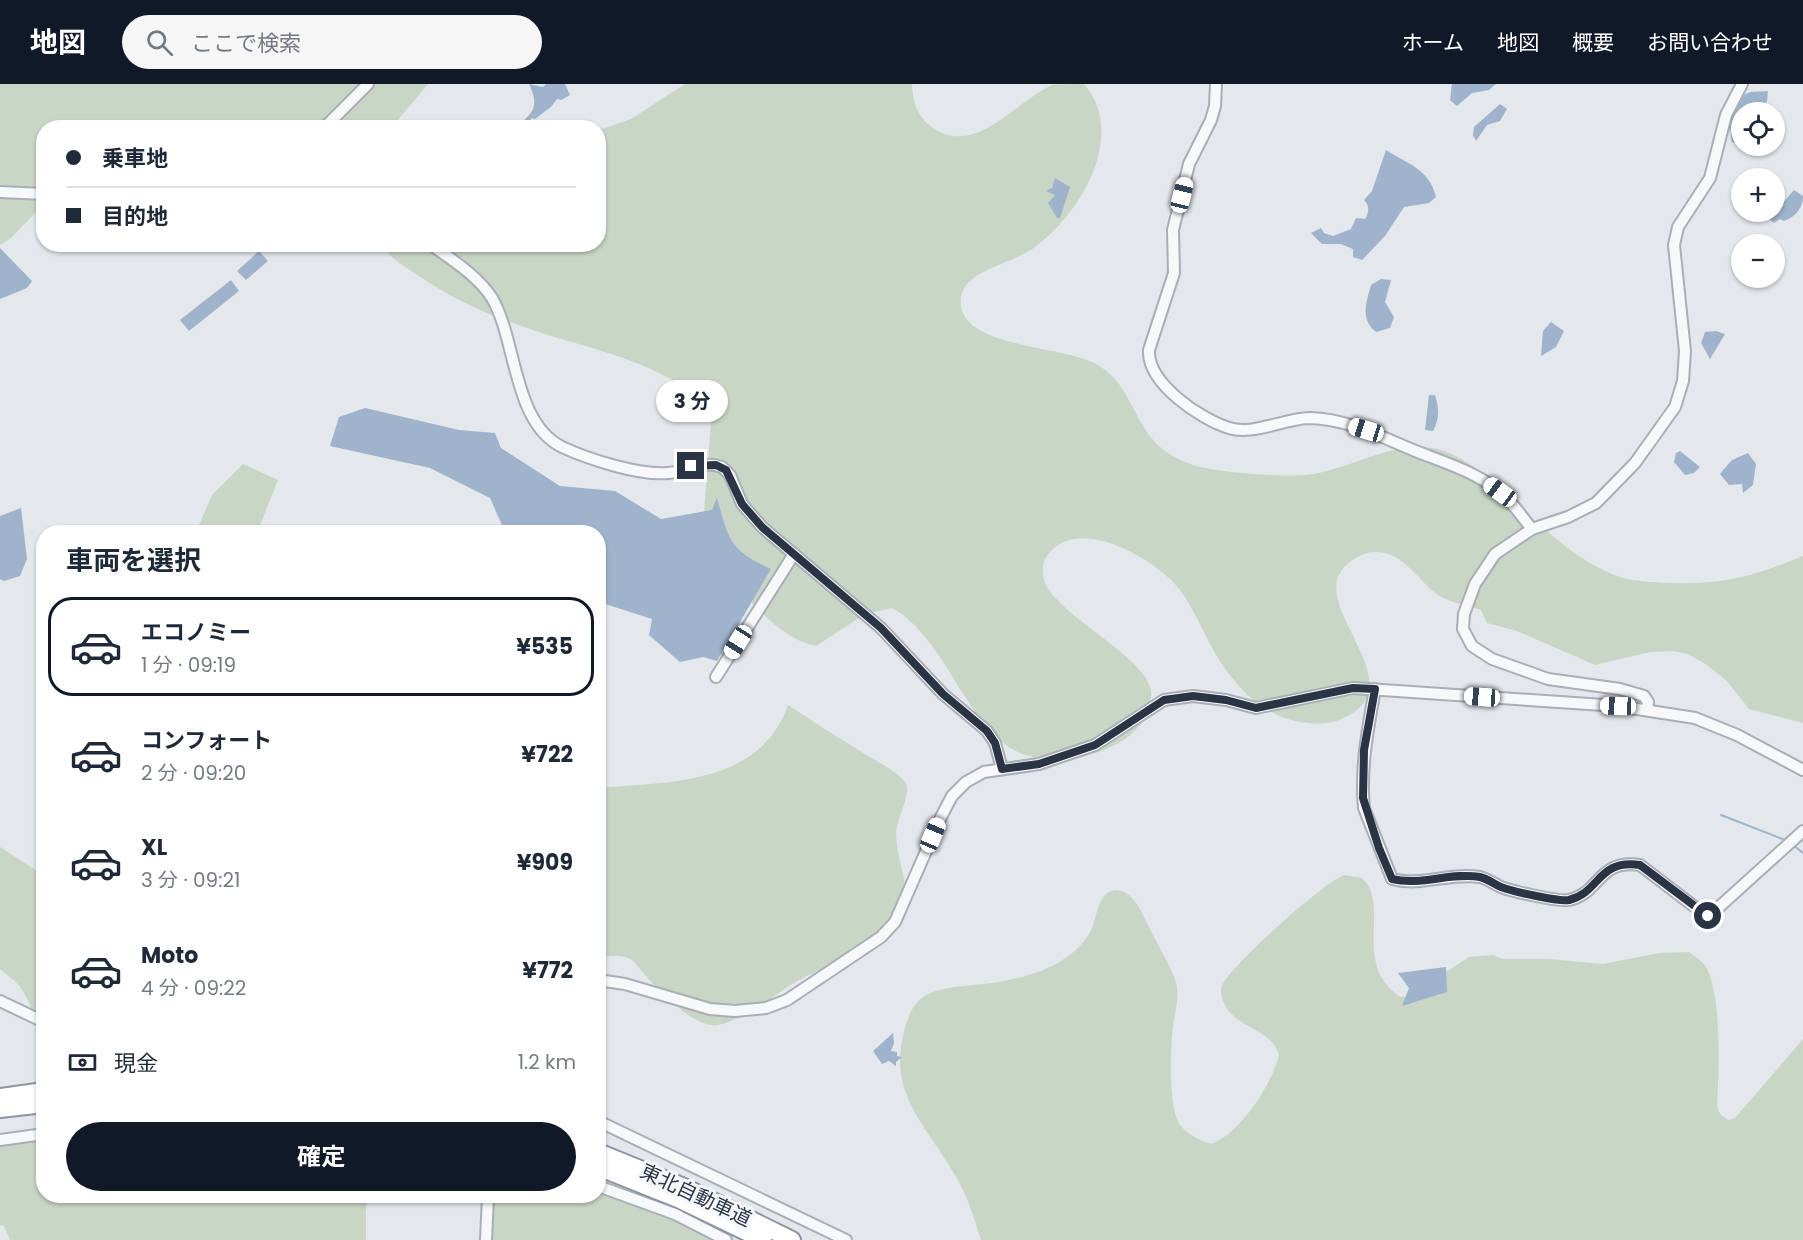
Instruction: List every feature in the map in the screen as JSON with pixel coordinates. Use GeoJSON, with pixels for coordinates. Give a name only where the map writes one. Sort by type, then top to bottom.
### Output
{"type":"FeatureCollection","features":[{"type":"Feature","properties":{"kind":"highway"},"geometry":{"type":"LineString","coordinates":[[0,1096],[36,1092]]}},
{"type":"Feature","properties":{"kind":"highway"},"geometry":{"type":"LineString","coordinates":[[0,1109],[36,1105]]}},
{"type":"Feature","properties":{"kind":"highway","name":"東北自動車道"},"geometry":{"type":"LineString","coordinates":[[606,1155],[684,1187],[792,1240]]}},
{"type":"Feature","properties":{"kind":"highway","name":"東北自動車道"},"geometry":{"type":"LineString","coordinates":[[606,1170],[678,1199],[763,1240]]}},
{"type":"Feature","properties":{"kind":"street"},"geometry":{"type":"LineString","coordinates":[[332,120],[368,84]]}},
{"type":"Feature","properties":{"kind":"street"},"geometry":{"type":"LineString","coordinates":[[1216,84],[1215,106],[1189,164],[1175,221],[1175,265],[1149,350],[1150,364],[1155,374],[1185,403],[1228,428],[1251,428],[1299,418],[1328,419],[1393,440],[1463,469],[1490,484],[1506,497],[1532,529]]}},
{"type":"Feature","properties":{"kind":"street"},"geometry":{"type":"LineString","coordinates":[[1647,710],[1648,702],[1644,696],[1620,689],[1548,679],[1492,659],[1472,646],[1463,622],[1474,584],[1496,554],[1532,529],[1568,517],[1596,503],[1635,463],[1675,407],[1683,381],[1685,351],[1674,245],[1678,227],[1710,178],[1726,115],[1742,84]]}},
{"type":"Feature","properties":{"kind":"street"},"geometry":{"type":"LineString","coordinates":[[0,192],[36,194]]}},
{"type":"Feature","properties":{"kind":"street"},"geometry":{"type":"LineString","coordinates":[[440,252],[473,277],[492,299],[531,413],[547,438],[586,456],[651,472],[667,473],[702,465],[722,466],[730,476],[749,512],[794,554],[881,628],[943,694],[987,731],[995,743],[1002,769]]}},
{"type":"Feature","properties":{"kind":"street"},"geometry":{"type":"LineString","coordinates":[[716,677],[794,554]]}},
{"type":"Feature","properties":{"kind":"street"},"geometry":{"type":"LineString","coordinates":[[606,981],[625,984],[710,1009],[735,1011],[766,1008],[787,1000],[881,937],[895,922],[952,796],[966,782],[984,772],[1039,764],[1095,745],[1164,700],[1193,696],[1226,700],[1256,708],[1353,688],[1647,710],[1695,718],[1737,735],[1803,770]]}},
{"type":"Feature","properties":{"kind":"street"},"geometry":{"type":"LineString","coordinates":[[1375,689],[1364,750],[1363,798],[1392,879],[1410,882],[1445,877],[1478,877],[1510,890],[1561,901],[1581,895],[1606,871],[1616,865],[1628,863],[1640,865],[1708,916],[1800,836]]}},
{"type":"Feature","properties":{"kind":"street"},"geometry":{"type":"LineString","coordinates":[[0,1001],[36,1018]]}},
{"type":"Feature","properties":{"kind":"street"},"geometry":{"type":"LineString","coordinates":[[606,1125],[846,1240]]}},
{"type":"Feature","properties":{"kind":"street"},"geometry":{"type":"LineString","coordinates":[[0,1140],[36,1135]]}},
{"type":"Feature","properties":{"kind":"street"},"geometry":{"type":"LineString","coordinates":[[606,1189],[675,1214],[726,1240]]}},
{"type":"Feature","properties":{"kind":"street"},"geometry":{"type":"LineString","coordinates":[[486,1240],[488,1203]]}},
{"type":"Feature","properties":{"kind":"green space"},"geometry":{"type":"Polygon","coordinates":[[[0,84],[428,84],[398,120],[36,120],[36,212],[11,238],[0,245],[0,84]]]}},
{"type":"Feature","properties":{"kind":"green space"},"geometry":{"type":"Polygon","coordinates":[[[685,84],[912,84],[913,97],[923,119],[933,128],[949,135],[964,136],[979,132],[994,124],[1052,85],[1084,84],[1096,104],[1101,126],[1100,149],[1093,172],[1068,215],[1052,233],[1027,252],[983,272],[965,286],[961,296],[961,306],[968,321],[992,336],[1092,362],[1109,373],[1120,386],[1147,432],[1160,446],[1177,458],[1201,467],[1257,474],[1303,475],[1330,470],[1396,450],[1413,447],[1430,448],[1447,452],[1469,464],[1570,550],[1620,577],[1669,583],[1722,581],[1753,574],[1803,556],[1803,723],[1749,709],[1727,681],[1688,654],[1673,651],[1650,652],[1595,665],[1517,631],[1487,623],[1481,610],[1450,601],[1439,595],[1403,562],[1379,552],[1367,553],[1353,560],[1338,579],[1338,598],[1345,620],[1366,665],[1369,686],[1362,705],[1339,720],[1328,723],[1295,721],[1281,717],[1256,701],[1224,668],[1189,604],[1174,583],[1149,562],[1115,545],[1097,540],[1080,538],[1064,542],[1051,551],[1043,564],[1044,580],[1051,593],[1064,606],[1131,661],[1143,674],[1151,693],[1147,711],[1138,727],[1119,743],[1095,753],[1052,760],[1026,755],[1006,745],[973,709],[929,641],[911,622],[892,608],[865,614],[816,646],[799,641],[783,631],[752,603],[702,539],[711,421],[700,402],[660,373],[634,362],[521,326],[459,300],[401,264],[387,252],[606,252],[606,128],[631,119],[685,84]]]}},
{"type":"Feature","properties":{"kind":"green space"},"geometry":{"type":"Polygon","coordinates":[[[243,464],[278,480],[260,525],[199,525],[212,495],[243,464]]]}},
{"type":"Feature","properties":{"kind":"green space"},"geometry":{"type":"Polygon","coordinates":[[[788,705],[886,767],[905,782],[906,799],[896,834],[906,892],[904,915],[899,926],[881,945],[858,957],[809,975],[742,1016],[718,1025],[709,1025],[678,1008],[630,959],[619,956],[606,957],[606,787],[654,784],[710,774],[735,765],[757,751],[775,731],[788,705]]]}},
{"type":"Feature","properties":{"kind":"green space"},"geometry":{"type":"Polygon","coordinates":[[[0,847],[36,870],[36,1030],[27,998],[14,980],[0,969],[0,847]]]}},
{"type":"Feature","properties":{"kind":"green space"},"geometry":{"type":"Polygon","coordinates":[[[1344,875],[1362,878],[1370,890],[1374,903],[1374,952],[1378,968],[1386,984],[1401,997],[1408,997],[1469,957],[1493,955],[1503,959],[1549,959],[1603,964],[1659,953],[1689,952],[1705,965],[1715,996],[1718,1035],[1717,1106],[1720,1114],[1728,1120],[1735,1118],[1803,1039],[1803,1240],[981,1240],[960,1185],[917,1116],[903,1084],[900,1066],[901,1047],[909,1016],[921,998],[942,989],[1005,981],[1053,966],[1079,947],[1089,934],[1106,894],[1117,890],[1127,893],[1139,907],[1168,963],[1177,986],[1171,1069],[1172,1096],[1177,1118],[1187,1132],[1211,1144],[1233,1130],[1253,1107],[1270,1080],[1279,1055],[1270,1040],[1239,1020],[1226,1007],[1221,991],[1222,986],[1241,961],[1278,926],[1317,893],[1344,875]]]}},
{"type":"Feature","properties":{"kind":"green space"},"geometry":{"type":"Polygon","coordinates":[[[36,1139],[36,1203],[366,1203],[366,1240],[10,1240],[4,1226],[0,1225],[0,1145],[36,1139]]]}},
{"type":"Feature","properties":{"kind":"green space"},"geometry":{"type":"Polygon","coordinates":[[[606,1191],[673,1215],[721,1240],[490,1240],[493,1203],[606,1203],[606,1191]]]}},
{"type":"Feature","properties":{"kind":"water"},"geometry":{"type":"Polygon","coordinates":[[[529,84],[543,87],[546,84],[565,84],[570,95],[561,100],[557,99],[551,107],[535,119],[524,120],[533,110],[533,92],[529,84]]]}},
{"type":"Feature","properties":{"kind":"water"},"geometry":{"type":"Polygon","coordinates":[[[1452,84],[1496,84],[1489,90],[1472,93],[1457,106],[1450,100],[1452,84]]]}},
{"type":"Feature","properties":{"kind":"water"},"geometry":{"type":"Polygon","coordinates":[[[1768,91],[1767,102],[1737,102],[1739,97],[1750,92],[1768,91]]]}},
{"type":"Feature","properties":{"kind":"water"},"geometry":{"type":"Polygon","coordinates":[[[1500,104],[1507,109],[1500,121],[1487,125],[1476,141],[1473,135],[1474,127],[1500,104]]]}},
{"type":"Feature","properties":{"kind":"water"},"geometry":{"type":"Polygon","coordinates":[[[1386,150],[1423,173],[1433,187],[1436,197],[1429,203],[1404,207],[1385,236],[1362,260],[1353,257],[1353,249],[1341,244],[1322,244],[1311,233],[1321,228],[1324,233],[1333,236],[1351,229],[1356,218],[1365,219],[1368,210],[1364,200],[1372,191],[1386,150]]]}},
{"type":"Feature","properties":{"kind":"water"},"geometry":{"type":"Polygon","coordinates":[[[1055,178],[1070,187],[1060,218],[1057,218],[1048,203],[1055,195],[1046,191],[1052,188],[1055,178]]]}},
{"type":"Feature","properties":{"kind":"water"},"geometry":{"type":"Polygon","coordinates":[[[1794,190],[1803,196],[1800,209],[1785,220],[1785,200],[1794,190]]]}},
{"type":"Feature","properties":{"kind":"water"},"geometry":{"type":"Polygon","coordinates":[[[0,248],[32,281],[27,288],[0,299],[0,248]]]}},
{"type":"Feature","properties":{"kind":"water"},"geometry":{"type":"Polygon","coordinates":[[[258,252],[268,261],[246,280],[237,271],[258,252]]]}},
{"type":"Feature","properties":{"kind":"water"},"geometry":{"type":"Polygon","coordinates":[[[1381,279],[1391,280],[1385,302],[1394,317],[1390,328],[1376,332],[1368,322],[1366,304],[1371,285],[1381,279]]]}},
{"type":"Feature","properties":{"kind":"water"},"geometry":{"type":"Polygon","coordinates":[[[231,280],[239,291],[189,331],[180,320],[231,280]]]}},
{"type":"Feature","properties":{"kind":"water"},"geometry":{"type":"Polygon","coordinates":[[[1551,322],[1564,331],[1556,347],[1541,356],[1543,331],[1551,322]]]}},
{"type":"Feature","properties":{"kind":"water"},"geometry":{"type":"Polygon","coordinates":[[[1716,331],[1725,334],[1710,359],[1701,343],[1705,332],[1716,331]]]}},
{"type":"Feature","properties":{"kind":"water"},"geometry":{"type":"Polygon","coordinates":[[[1429,395],[1435,395],[1438,409],[1437,422],[1433,431],[1425,430],[1429,395]]]}},
{"type":"Feature","properties":{"kind":"water"},"geometry":{"type":"Polygon","coordinates":[[[365,408],[459,430],[495,433],[501,448],[560,486],[615,491],[661,519],[712,510],[717,498],[728,534],[733,542],[747,556],[771,569],[717,661],[703,657],[680,662],[649,635],[652,619],[606,604],[606,525],[502,525],[490,498],[430,468],[330,446],[339,417],[365,408]]]}},
{"type":"Feature","properties":{"kind":"water"},"geometry":{"type":"Polygon","coordinates":[[[1680,451],[1700,467],[1694,473],[1685,475],[1674,462],[1676,453],[1680,451]]]}},
{"type":"Feature","properties":{"kind":"water"},"geometry":{"type":"Polygon","coordinates":[[[1748,453],[1756,464],[1753,485],[1743,493],[1742,484],[1729,485],[1720,474],[1732,460],[1748,453]]]}},
{"type":"Feature","properties":{"kind":"water"},"geometry":{"type":"Polygon","coordinates":[[[21,508],[27,559],[20,576],[4,581],[0,579],[0,516],[21,508]]]}},
{"type":"Feature","properties":{"kind":"water"},"geometry":{"type":"Polygon","coordinates":[[[1446,967],[1447,992],[1402,1006],[1409,988],[1398,973],[1446,967]]]}},
{"type":"Feature","properties":{"kind":"water"},"geometry":{"type":"Polygon","coordinates":[[[893,1033],[894,1043],[891,1051],[897,1052],[897,1056],[902,1057],[896,1062],[896,1066],[889,1061],[882,1064],[873,1051],[893,1033]]]}},
{"type":"Feature","properties":{"kind":"waterway"},"geometry":{"type":"LineString","coordinates":[[1721,815],[1785,840]]}},
{"type":"Feature","properties":{"kind":"waterway"},"geometry":{"type":"LineString","coordinates":[[1793,845],[1803,853]]}},
{"type":"Feature","properties":{"kind":"route"},"geometry":{"type":"LineString","coordinates":[[691,466],[711,464],[722,466],[730,476],[742,504],[762,527],[881,628],[943,694],[987,731],[995,743],[1002,769],[1039,764],[1072,755],[1095,745],[1137,715],[1164,700],[1193,696],[1226,700],[1256,708],[1353,688],[1375,689],[1364,750],[1363,798],[1364,808],[1392,879],[1410,882],[1445,877],[1478,877],[1488,879],[1510,890],[1524,891],[1561,901],[1581,895],[1606,871],[1616,865],[1628,863],[1640,865],[1708,916]]}}]}
